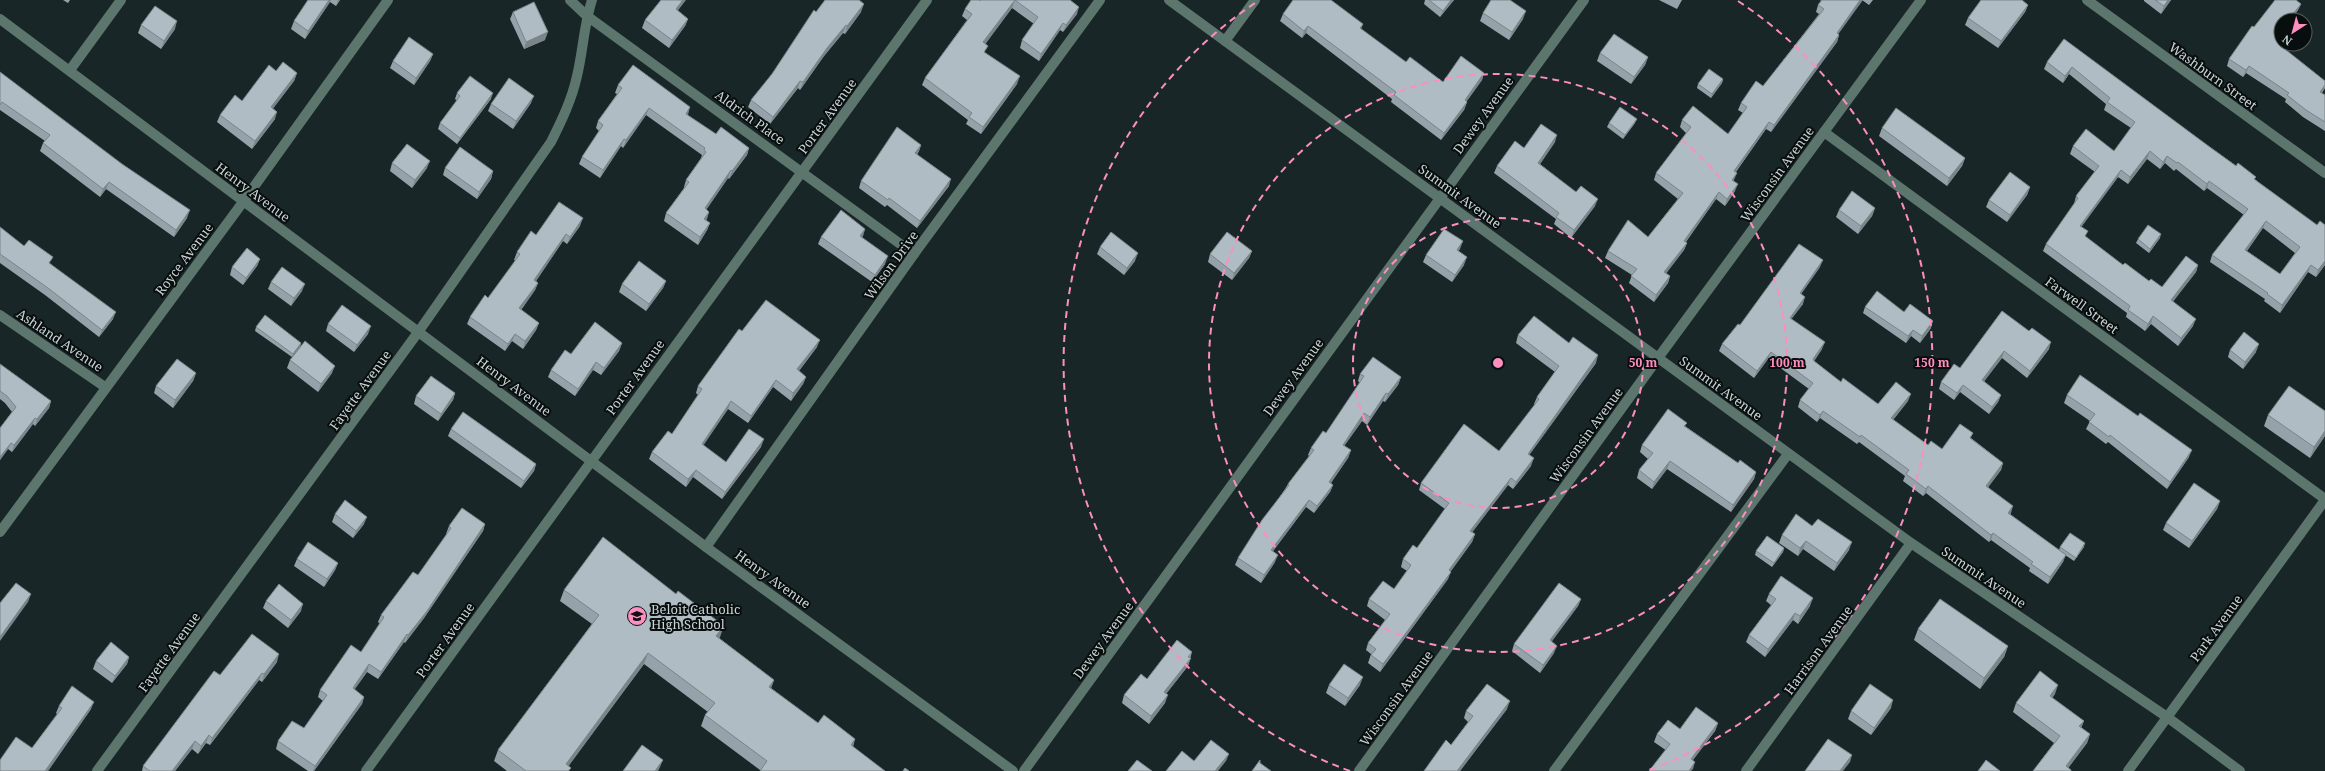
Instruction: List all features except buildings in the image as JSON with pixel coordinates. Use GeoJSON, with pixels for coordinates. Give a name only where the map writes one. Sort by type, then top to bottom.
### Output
{"type":"FeatureCollection","features":[{"type":"Feature","properties":{"kind":"street"},"geometry":{"type":"LineString","coordinates":[[70,70],[121,0]]}},
{"type":"Feature","properties":{"kind":"street","name":"Royce Avenue"},"geometry":{"type":"LineString","coordinates":[[0,532],[105,387],[243,202],[388,0]]}},
{"type":"Feature","properties":{"kind":"street","name":"Aldrich Place"},"geometry":{"type":"LineString","coordinates":[[570,0],[587,16],[804,172],[914,254]]}},
{"type":"Feature","properties":{"kind":"street","name":"Fayette Avenue"},"geometry":{"type":"LineString","coordinates":[[97,771],[419,331],[551,142],[567,111],[577,77],[587,16],[592,0]]}},
{"type":"Feature","properties":{"kind":"street","name":"Porter Avenue"},"geometry":{"type":"LineString","coordinates":[[366,771],[590,460],[804,172],[927,0]]}},
{"type":"Feature","properties":{"kind":"street","name":"Wilson Drive"},"geometry":{"type":"LineString","coordinates":[[706,547],[914,254],[1100,0]]}},
{"type":"Feature","properties":{"kind":"street","name":"Summit Avenue"},"geometry":{"type":"LineString","coordinates":[[1169,0],[1911,543],[2167,717],[2240,771]]}},
{"type":"Feature","properties":{"kind":"street"},"geometry":{"type":"LineString","coordinates":[[1225,41],[1255,0]]}},
{"type":"Feature","properties":{"kind":"street","name":"Dewey Avenue"},"geometry":{"type":"LineString","coordinates":[[1024,771],[1439,197],[1584,0]]}},
{"type":"Feature","properties":{"kind":"street","name":"Wisconsin Avenue"},"geometry":{"type":"LineString","coordinates":[[1359,771],[1658,358],[1921,0]]}},
{"type":"Feature","properties":{"kind":"street","name":"Washburn Street"},"geometry":{"type":"LineString","coordinates":[[2086,0],[2325,173]]}},
{"type":"Feature","properties":{"kind":"street","name":"Henry Avenue"},"geometry":{"type":"LineString","coordinates":[[0,19],[706,547],[1013,771]]}},
{"type":"Feature","properties":{"kind":"street","name":"Farwell Street"},"geometry":{"type":"LineString","coordinates":[[1824,132],[2325,500]]}},
{"type":"Feature","properties":{"kind":"street","name":"Ashland Avenue"},"geometry":{"type":"LineString","coordinates":[[0,315],[105,387]]}},
{"type":"Feature","properties":{"kind":"street"},"geometry":{"type":"LineString","coordinates":[[1554,771],[1788,454]]}},
{"type":"Feature","properties":{"kind":"street","name":"Park Avenue"},"geometry":{"type":"LineString","coordinates":[[2128,771],[2325,500]]}},
{"type":"Feature","properties":{"kind":"street","name":"Harrison Avenue"},"geometry":{"type":"LineString","coordinates":[[1746,771],[1911,543]]}},
{"type":"Feature","properties":{"kind":"place","name":"Beloit Catholic High School"},"geometry":{"type":"Point","coordinates":[637,616]}}]}
